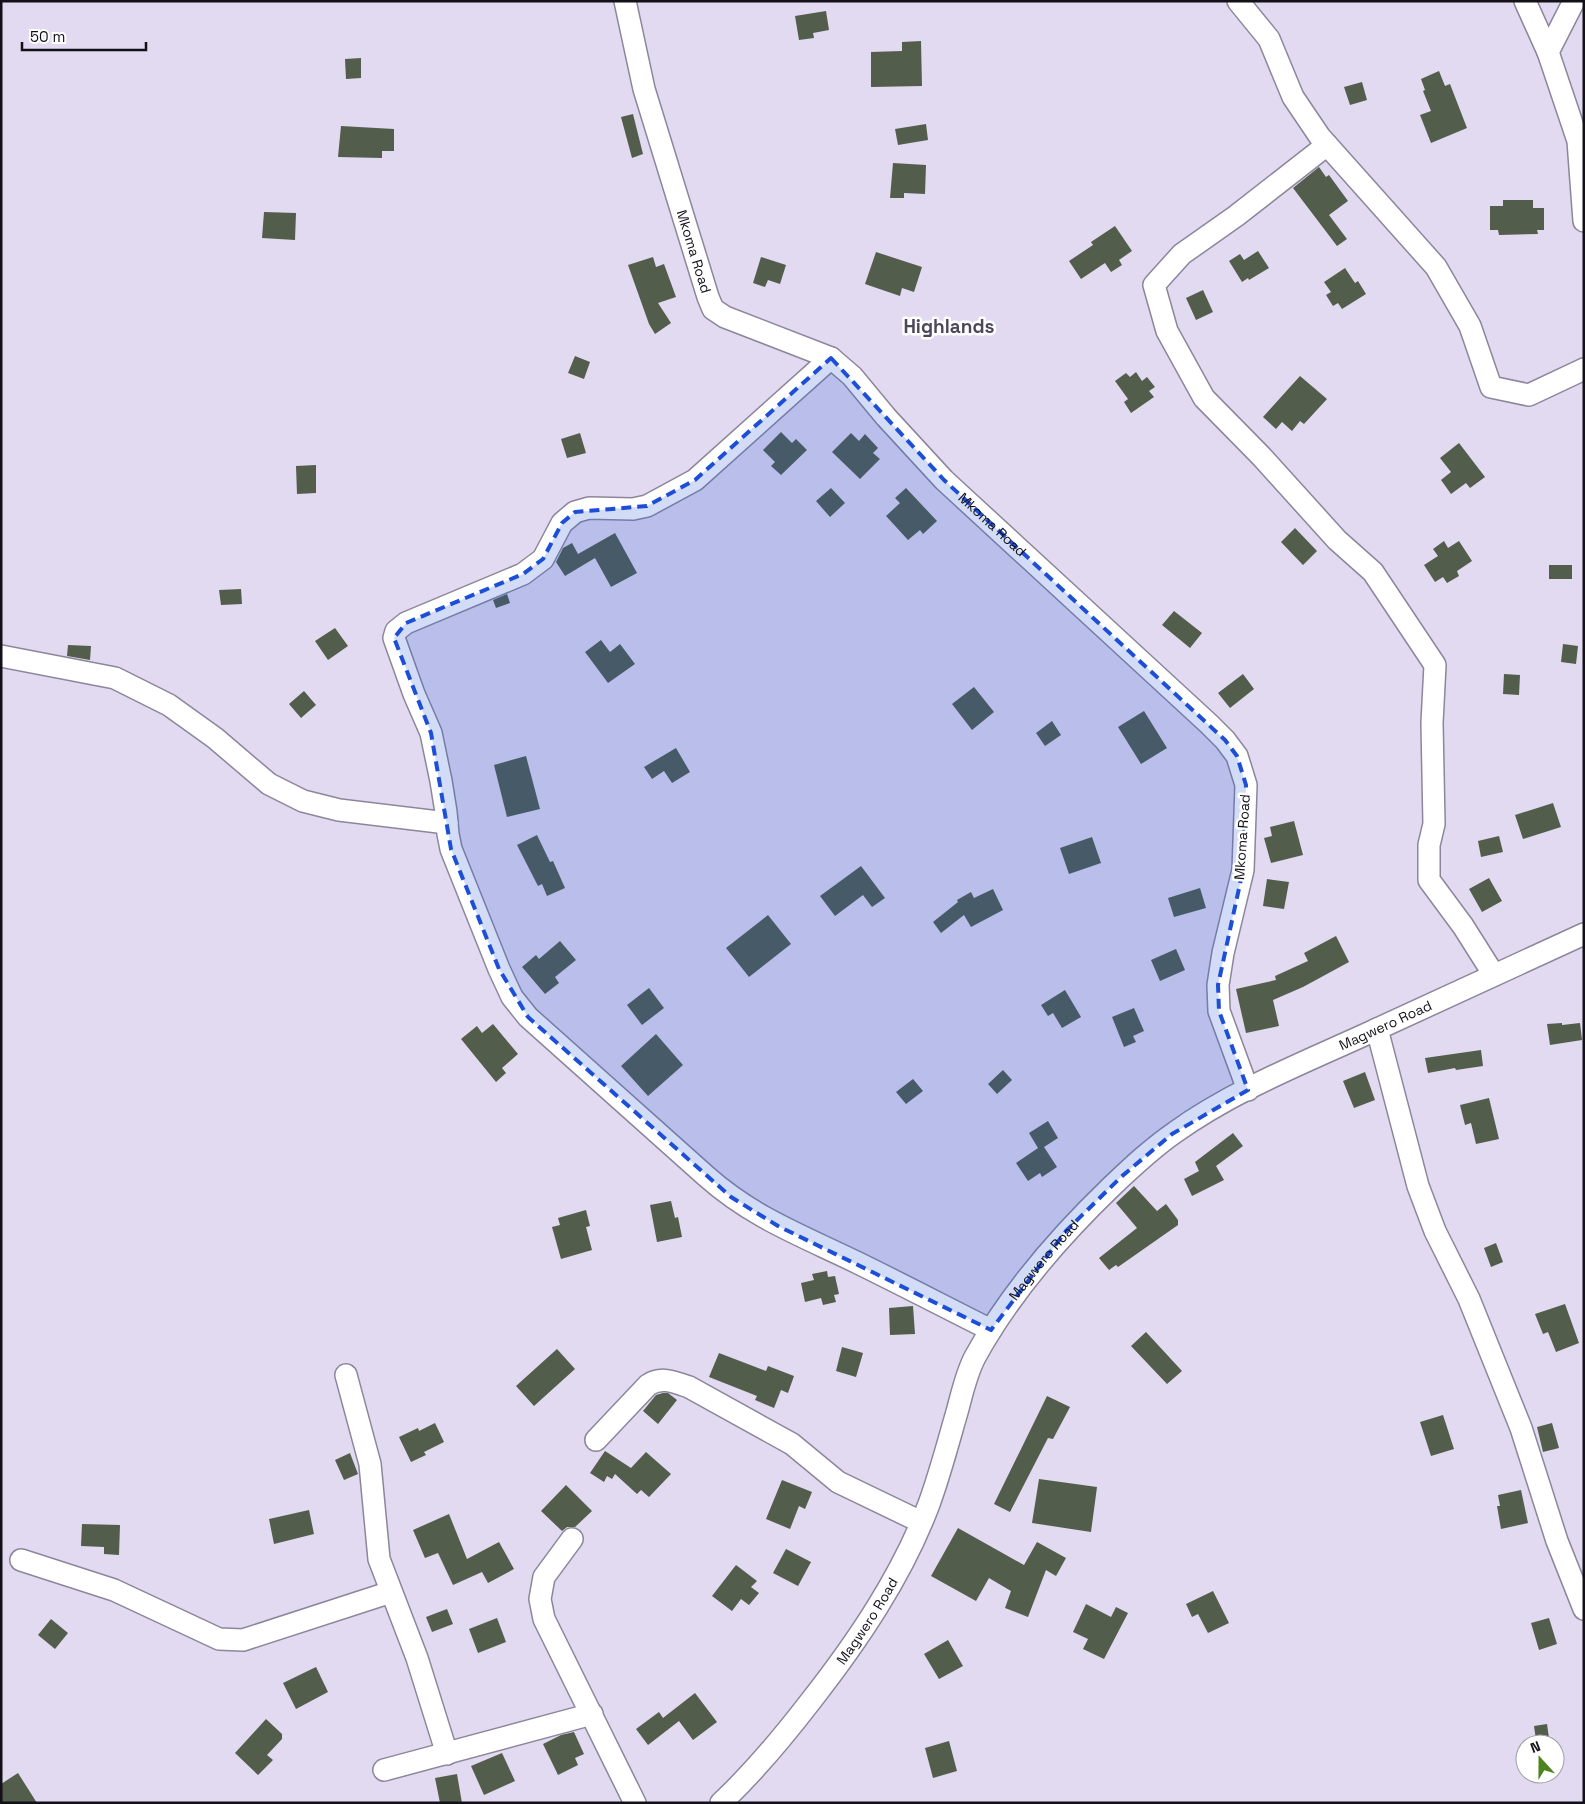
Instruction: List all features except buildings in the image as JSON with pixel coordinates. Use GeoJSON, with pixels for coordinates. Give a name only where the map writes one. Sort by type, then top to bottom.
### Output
{"type":"FeatureCollection","features":[{"type":"Feature","properties":{"kind":"street","name":"Mkoma Road"},"geometry":{"type":"LineString","coordinates":[[626,1],[644,89],[713,308],[725,317],[831,358],[852,376],[886,417],[944,480],[1209,724],[1225,740],[1237,756],[1246,785],[1243,870],[1223,953],[1218,985],[1219,1011],[1248,1090]]}},
{"type":"Feature","properties":{"kind":"street"},"geometry":{"type":"LineString","coordinates":[[1238,1],[1269,40],[1293,97],[1320,137],[1436,267],[1470,326],[1491,387],[1529,394],[1584,368]]}},
{"type":"Feature","properties":{"kind":"street"},"geometry":{"type":"LineString","coordinates":[[1525,1],[1548,52],[1578,142],[1584,221]]}},
{"type":"Feature","properties":{"kind":"street"},"geometry":{"type":"LineString","coordinates":[[1548,52],[1574,1]]}},
{"type":"Feature","properties":{"kind":"street"},"geometry":{"type":"LineString","coordinates":[[1328,145],[1236,216],[1182,254],[1154,285],[1167,331],[1204,398],[1262,457],[1337,540],[1373,572],[1435,665],[1432,723],[1434,824],[1429,846],[1429,880],[1463,926],[1494,975]]}},
{"type":"Feature","properties":{"kind":"street"},"geometry":{"type":"LineString","coordinates":[[831,358],[695,480],[647,506],[633,509],[589,508],[575,512],[562,523],[543,560],[523,574],[406,623],[396,631],[394,638],[431,733],[441,781],[451,849],[499,969],[512,997],[528,1017],[706,1176],[731,1196],[778,1226],[991,1330]]}},
{"type":"Feature","properties":{"kind":"street"},"geometry":{"type":"LineString","coordinates":[[1,656],[114,678],[169,705],[214,738],[269,784],[303,801],[339,810],[447,823]]}},
{"type":"Feature","properties":{"kind":"street","name":"Magwero Road"},"geometry":{"type":"LineString","coordinates":[[721,1803],[743,1782],[795,1722],[862,1632],[884,1596],[921,1522],[941,1466],[969,1372],[991,1330],[1032,1272],[1066,1231],[1149,1152],[1172,1134],[1229,1099],[1584,934]]}},
{"type":"Feature","properties":{"kind":"street"},"geometry":{"type":"LineString","coordinates":[[1377,1029],[1418,1186],[1435,1231],[1469,1299],[1521,1428],[1557,1541],[1584,1609]]}},
{"type":"Feature","properties":{"kind":"street"},"geometry":{"type":"LineString","coordinates":[[346,1375],[370,1464],[379,1559],[417,1658],[447,1754]]}},
{"type":"Feature","properties":{"kind":"street"},"geometry":{"type":"LineString","coordinates":[[596,1440],[648,1385],[660,1380],[672,1381],[689,1387],[792,1444],[838,1482],[921,1522]]}},
{"type":"Feature","properties":{"kind":"street"},"geometry":{"type":"LineString","coordinates":[[572,1539],[544,1577],[540,1599],[544,1619],[635,1803]]}},
{"type":"Feature","properties":{"kind":"street"},"geometry":{"type":"LineString","coordinates":[[21,1560],[114,1590],[219,1639],[244,1640],[391,1592]]}},
{"type":"Feature","properties":{"kind":"street"},"geometry":{"type":"LineString","coordinates":[[384,1770],[592,1714]]}},
{"type":"Feature","properties":{"kind":"highlighted area"},"geometry":{"type":"Polygon","coordinates":[[[831,358],[944,480],[1225,740],[1237,756],[1246,785],[1243,870],[1218,985],[1219,1011],[1248,1090],[1172,1134],[1121,1177],[1066,1231],[991,1330],[778,1226],[731,1197],[528,1017],[499,969],[451,849],[431,733],[394,638],[406,623],[523,574],[543,559],[562,523],[575,512],[647,506],[695,480],[831,358]]]}},
{"type":"Feature","properties":{"kind":"district","name":"Highlands"},"geometry":{"type":"Point","coordinates":[949,326]}}]}
